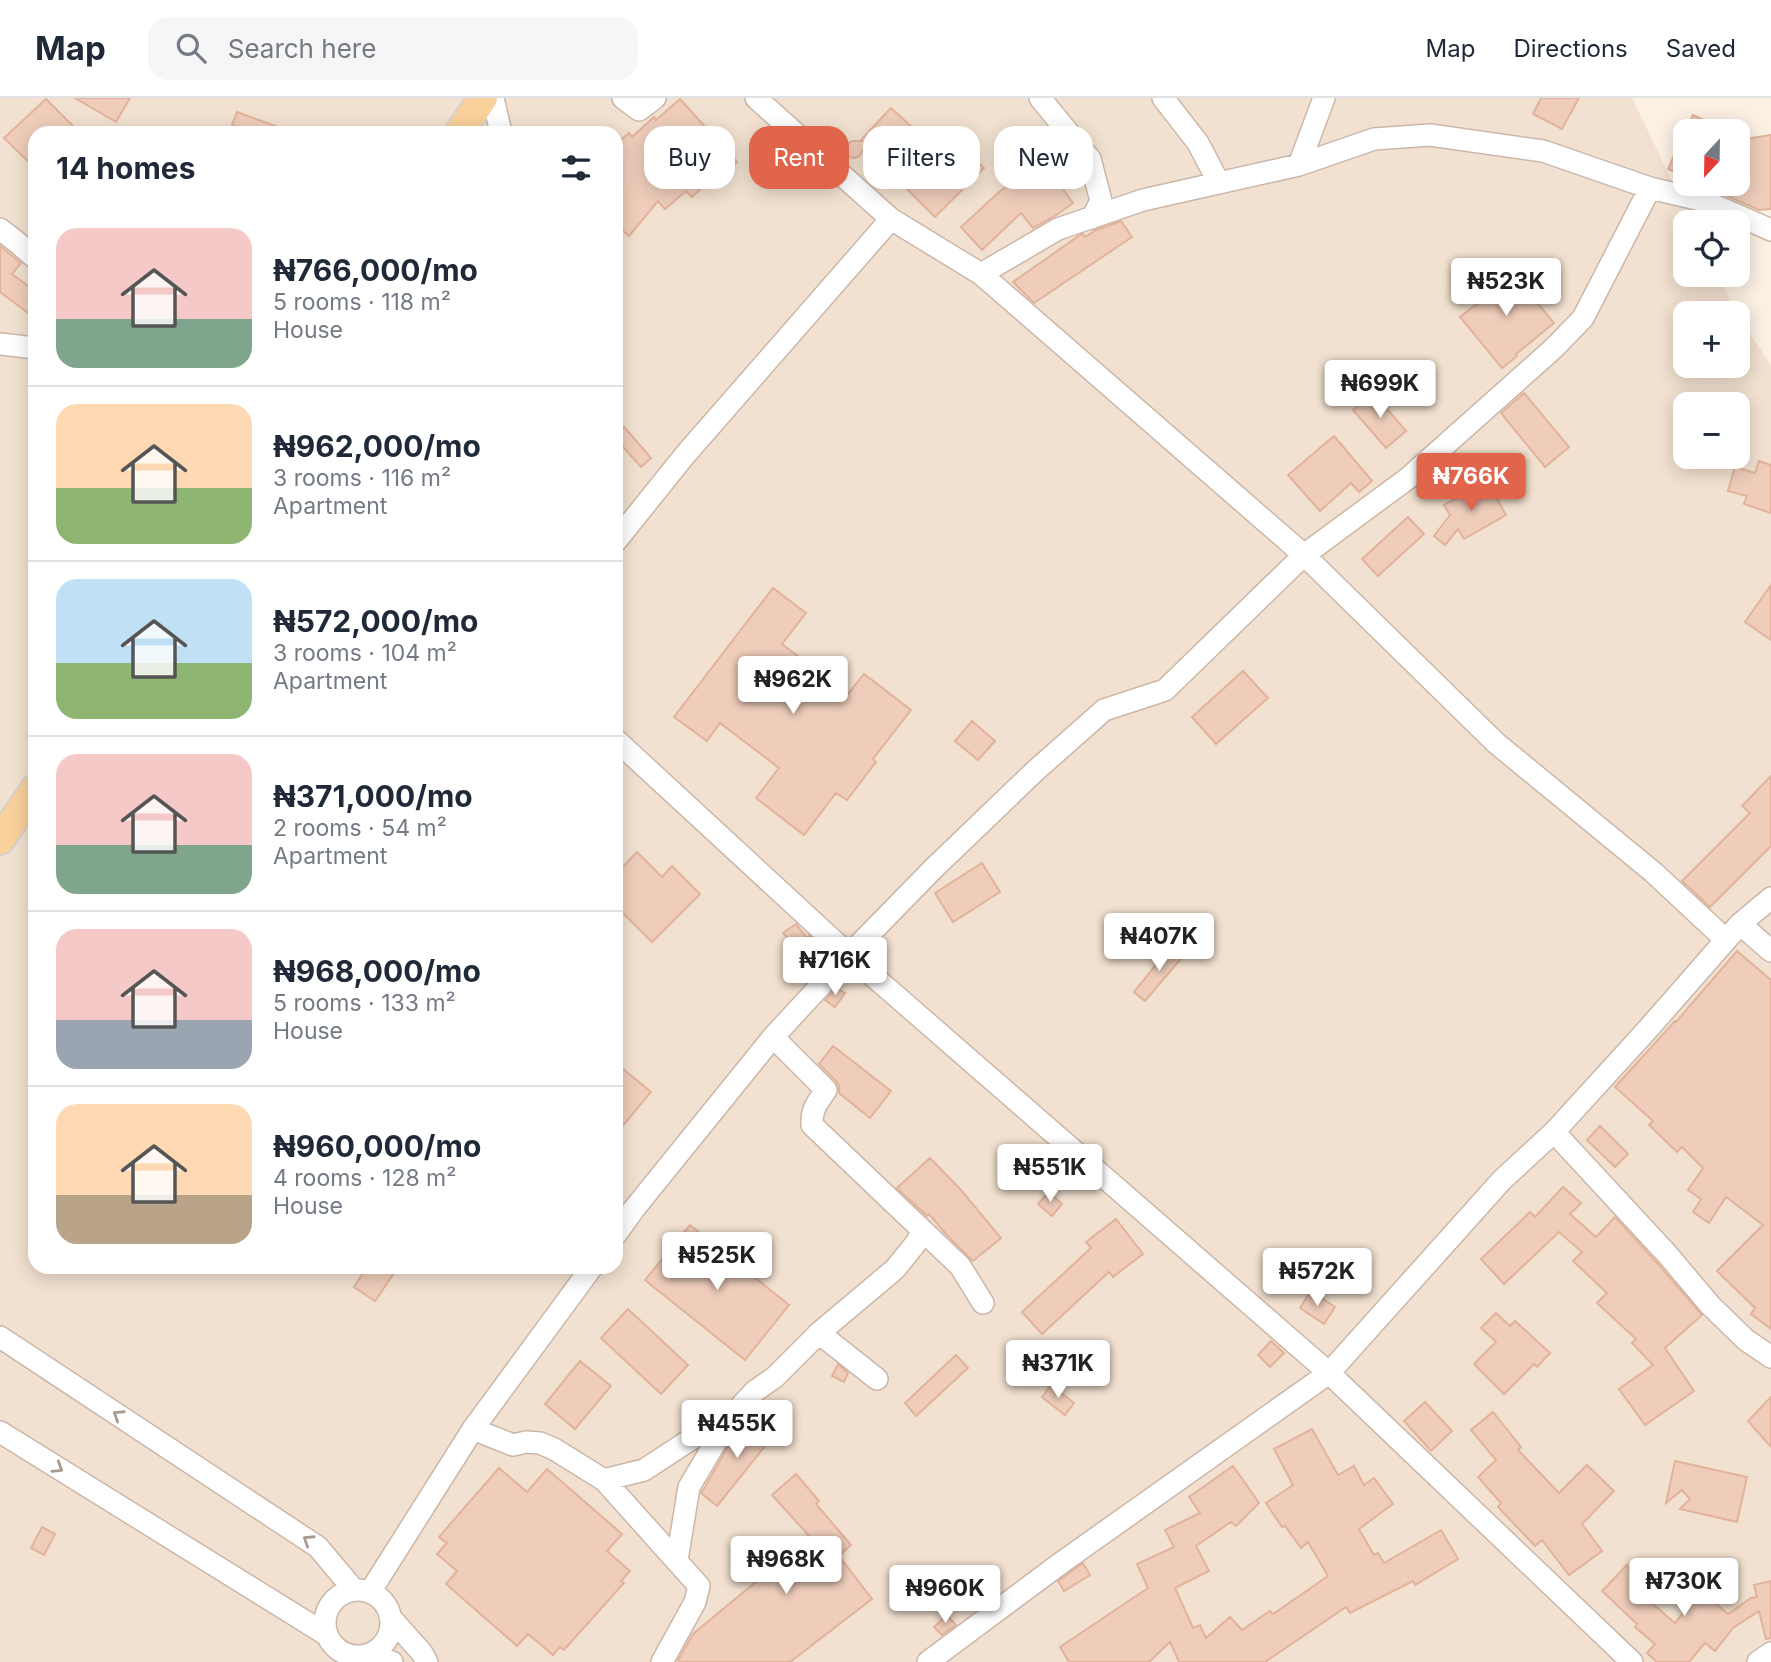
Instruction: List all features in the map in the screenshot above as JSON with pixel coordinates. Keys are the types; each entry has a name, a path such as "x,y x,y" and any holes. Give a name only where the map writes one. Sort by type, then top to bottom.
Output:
{"main road":[{"path":"464,126 483,98"},
{"path":"0,840 28,799"}],"street":[{"path":"493,98 499,126"},
{"path":"623,98 639,110 655,98"},
{"path":"756,98 891,219 981,274 1304,555 1496,743 1653,872 1733,932 1771,951"},
{"path":"1040,98 1090,159 1101,201 1092,218"},
{"path":"1163,98 1198,143 1219,183"},
{"path":"1299,165 1324,98"},
{"path":"981,274 1058,229 1143,200 1299,165 1374,139 1430,135 1543,151 1650,188 1705,201 1771,230"},
{"path":"623,1224 773,1037 933,869 1034,772 1104,710 1165,690 1304,555 1407,479 1554,348 1583,318 1650,188"},
{"path":"623,532 685,455 891,219"},
{"path":"0,229 28,252"},
{"path":"0,344 28,347"},
{"path":"623,746 849,955 1329,1373 1632,1662"},
{"path":"928,1662 1061,1563 1329,1373 1502,1180 1554,1132 1733,932 1771,898"},
{"path":"773,1037 826,1090 814,1108 812,1125 960,1266 983,1303"},
{"path":"1554,1132 1667,1254 1710,1305 1746,1340 1771,1357"},
{"path":"677,1560 689,1487 724,1428 755,1391 775,1377 819,1333 895,1269 923,1231"},
{"path":"330,1648 325,1615 336,1598 362,1591 473,1429 587,1274"},
{"path":"819,1333 877,1379"},
{"path":"0,1337 318,1547 362,1591 383,1602 390,1616 427,1662"},
{"path":"604,1480 644,1470 741,1406"},
{"path":"473,1429 513,1445 540,1443 604,1480 699,1586 699,1594 662,1662"},
{"path":"0,1432 330,1648 351,1656 367,1655 392,1662"},
{"path":"628,1506 644,1470"},
{"path":"367,1655 381,1647 386,1640 390,1633 390,1616"},
{"path":"1758,1662 1771,1653"}],"shaded area":[{"path":"0,98 1632,98 1673,183 1673,196 1679,196 1686,210 1673,210 1673,287 1723,287 1731,301 1673,301 1673,378 1750,378 1750,333 1771,366 1771,1662 0,1662"}],"building":[{"path":"75,98 130,98 116,122"},
{"path":"1541,98 1579,98 1562,129 1533,114"},
{"path":"46,99 73,126 28,126 28,161 4,138"},
{"path":"680,99 704,126 644,126 654,117 656,120"},
{"path":"891,108 911,126 874,126"},
{"path":"237,112 275,126 235,126 232,125"},
{"path":"644,126 644,189 701,189 692,197 686,191 665,209 658,201 629,236 623,231 623,138 629,133 632,137"},
{"path":"1771,135 1771,209 1759,210 1727,196 1750,196 1750,138"},
{"path":"863,138 863,150 855,158 849,157 849,143"},
{"path":"1673,158 1673,171 1668,169"},
{"path":"907,189 963,189 935,217"},
{"path":"1003,189 1063,189 1073,203 1033,228 1021,213 982,250 961,227"},
{"path":"1121,221 1132,237 1034,303 1013,282 1080,235 1085,237"},
{"path":"0,246 21,263 12,274 28,286 28,313 0,292"},
{"path":"1509,268 1554,323 1502,368 1460,317 1482,300 1477,294"},
{"path":"1373,393 1406,431 1386,448 1353,410"},
{"path":"1524,393 1569,447 1545,467 1501,413"},
{"path":"623,428 651,458 641,467 623,447"},
{"path":"1334,436 1372,481 1359,492 1351,483 1320,511 1288,475"},
{"path":"1759,461 1771,465 1771,513 1744,504 1747,496 1728,491 1734,469 1755,473"},
{"path":"1487,481 1506,515 1464,539 1458,529 1445,545 1434,536 1450,515 1444,505"},
{"path":"1408,517 1424,534 1378,576 1362,559"},
{"path":"1771,585 1771,640 1745,622"},
{"path":"773,588 806,613 782,644 848,694 864,674 911,710 873,759 876,762 847,800 836,793 804,835 756,798 779,768 720,723 707,741 674,717"},
{"path":"1243,671 1268,698 1216,744 1192,717"},
{"path":"972,721 995,741 978,760 955,741"},
{"path":"1771,776 1771,846 1710,907 1682,881 1750,813 1742,806"},
{"path":"637,852 662,877 672,866 700,894 652,942 623,913 623,867"},
{"path":"982,863 1000,892 953,922 935,893"},
{"path":"796,924 807,938 809,936 821,947 807,960 783,933"},
{"path":"1171,946 1183,956 1145,1001 1134,992"},
{"path":"1737,951 1771,980 1771,1329 1751,1314 1755,1308 1717,1271 1763,1225 1726,1197 1709,1223 1693,1212 1701,1199 1688,1190 1703,1168 1682,1147 1677,1152 1649,1125 1653,1121 1615,1087"},
{"path":"837,988 845,993 835,1007 825,1000"},
{"path":"833,1046 891,1091 870,1118 839,1093 836,1081 819,1064"},
{"path":"623,1069 651,1092 623,1126"},
{"path":"1600,1126 1628,1154 1615,1167 1587,1140"},
{"path":"930,1158 1001,1238 973,1261 929,1214 927,1216 897,1188"},
{"path":"1563,1187 1581,1203 1570,1214 1596,1237 1615,1217 1702,1315 1665,1348 1694,1391 1645,1425 1619,1389 1653,1365 1632,1343 1636,1339 1597,1303 1607,1293 1573,1261 1582,1252 1559,1232 1504,1284 1481,1259 1530,1212 1535,1217"},
{"path":"1049,1192 1062,1204 1052,1216 1038,1204"},
{"path":"1116,1219 1143,1254 1113,1277 1109,1272 1042,1334 1022,1312 1091,1248 1086,1242"},
{"path":"690,1225 789,1305 745,1360 645,1280"},
{"path":"362,1274 393,1274 375,1301 354,1287"},
{"path":"1311,1291 1335,1307 1324,1324 1300,1308"},
{"path":"628,1309 688,1365 661,1394 601,1338"},
{"path":"1496,1313 1510,1326 1515,1321 1550,1353 1537,1367 1534,1364 1504,1394 1474,1364 1496,1342 1481,1328"},
{"path":"1271,1341 1284,1353 1270,1367 1258,1355"},
{"path":"956,1355 968,1368 916,1416 905,1403"},
{"path":"580,1361 611,1386 575,1429 545,1404"},
{"path":"838,1364 848,1373 844,1382 832,1376"},
{"path":"1051,1385 1074,1403 1065,1415 1042,1397"},
{"path":"1771,1397 1771,1447 1748,1421"},
{"path":"1425,1402 1452,1431 1431,1451 1404,1421"},
{"path":"1493,1412 1521,1447 1518,1450 1559,1493 1587,1465 1614,1491 1582,1524 1602,1551 1569,1575 1542,1540 1535,1546 1498,1507 1501,1503 1478,1477 1496,1460 1471,1430"},
{"path":"751,1416 774,1435 717,1506 701,1493 733,1438"},
{"path":"1312,1429 1338,1475 1354,1466 1364,1485 1374,1478 1393,1504 1359,1529 1374,1555 1378,1553 1384,1563 1441,1530 1458,1559 1415,1585 1413,1581 1350,1613 1346,1607 1265,1662 1179,1662 1170,1642 1149,1662 1069,1662 1060,1647 1148,1588 1137,1564 1174,1547 1165,1530 1200,1513 1189,1497 1233,1466 1259,1503 1236,1526 1231,1522 1196,1546 1209,1571 1175,1588 1193,1628 1200,1625 1206,1638 1230,1617 1242,1630 1270,1611 1273,1614 1328,1576 1308,1542 1301,1548 1285,1526 1282,1527 1266,1503 1293,1485 1274,1449"},
{"path":"1675,1461 1747,1477 1737,1522 1680,1509 1690,1499 1682,1490 1666,1503"},
{"path":"499,1468 527,1492 547,1469 622,1534 607,1551 630,1571 621,1581 624,1583 564,1650 560,1647 553,1655 528,1634 517,1646 446,1584 457,1571 437,1554 447,1543 439,1537"},
{"path":"796,1474 819,1501 816,1504 851,1545 839,1556 872,1599 790,1662 679,1662 693,1634 810,1537 772,1495"},
{"path":"42,1527 55,1534 44,1555 31,1548"},
{"path":"1083,1563 1090,1575 1064,1591 1058,1581"},
{"path":"1627,1565 1650,1587 1642,1595 1675,1623 1701,1591 1728,1614 1751,1598 1757,1597 1754,1585 1771,1581 1771,1638 1766,1639 1759,1611 1733,1628 1715,1651 1705,1643 1689,1662 1657,1662 1647,1653 1655,1644 1635,1627 1637,1624 1602,1591"},
{"path":"947,1615 956,1625 942,1635 934,1627"}]}
